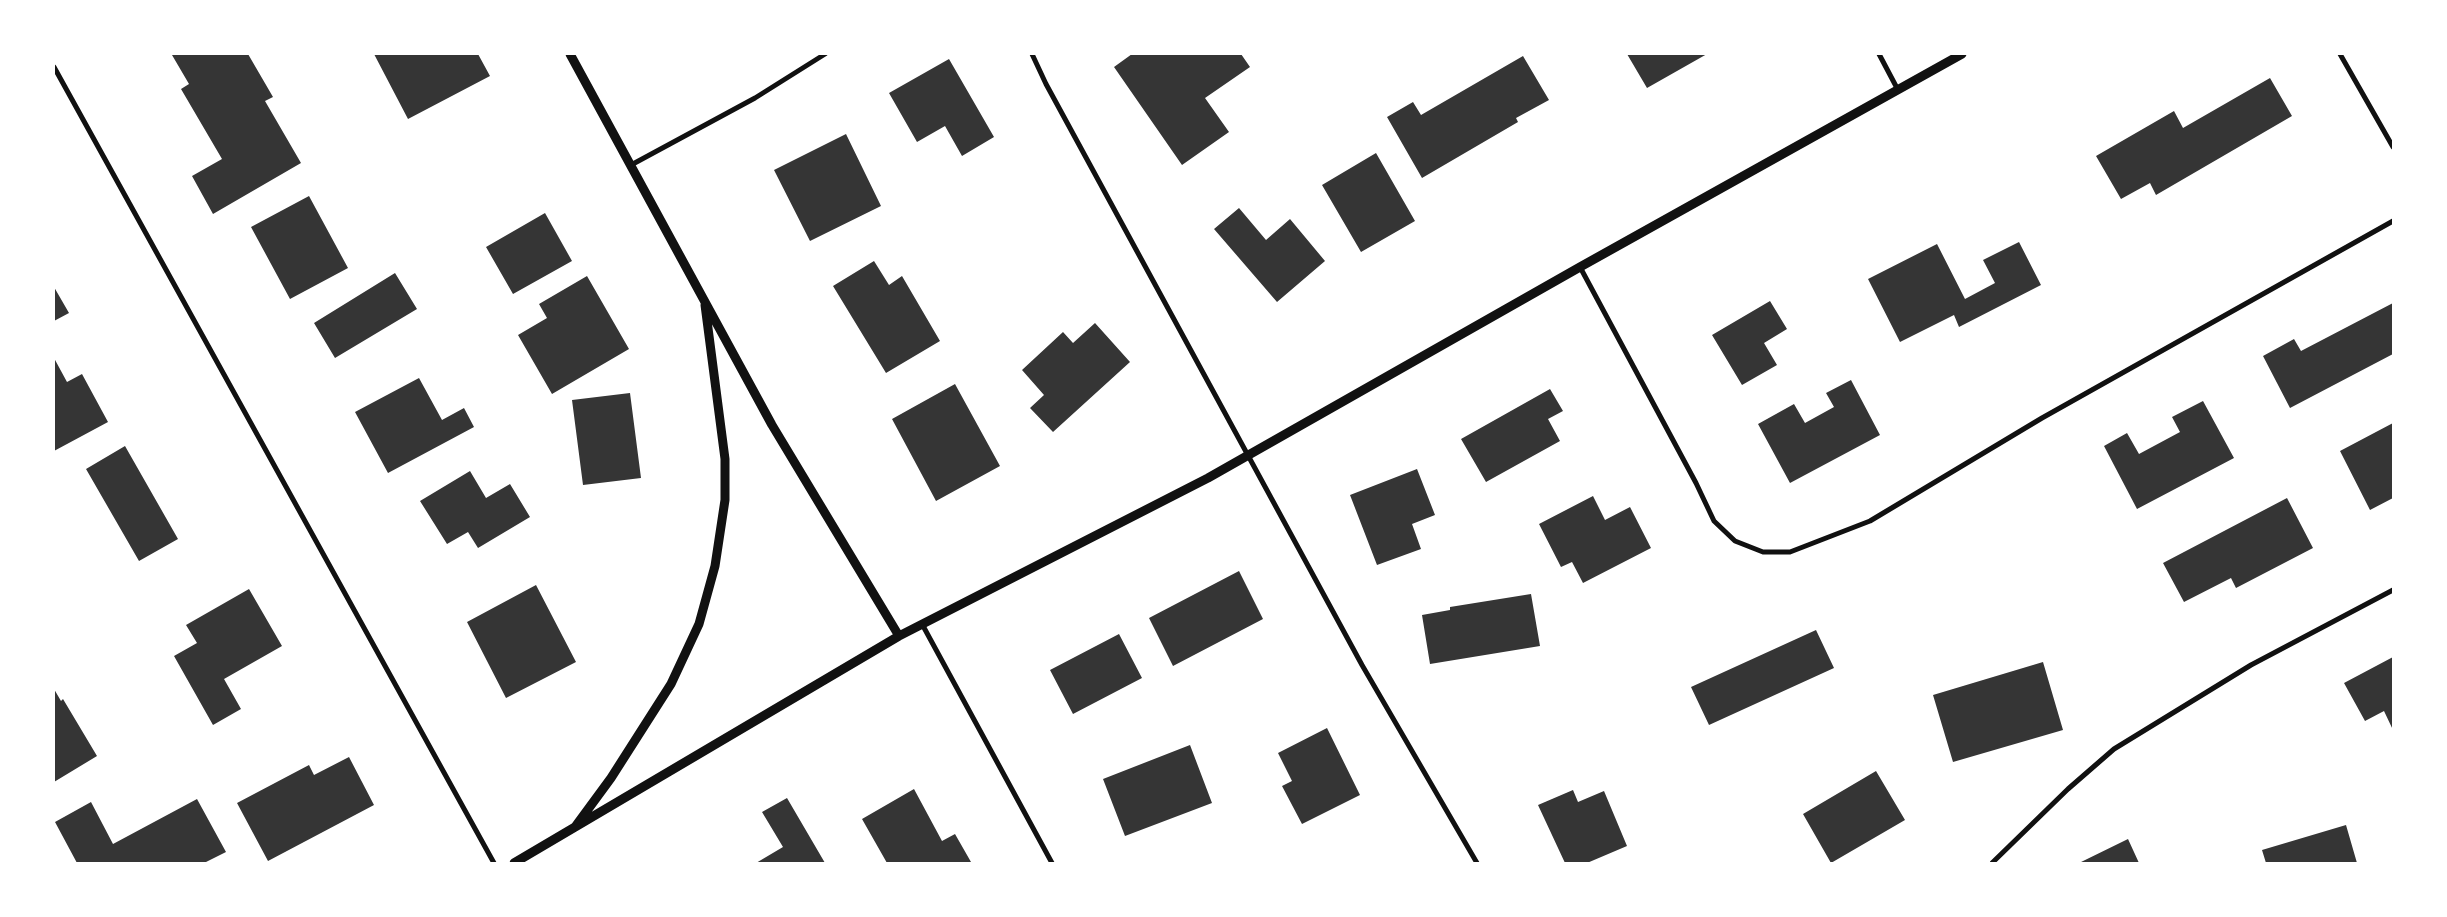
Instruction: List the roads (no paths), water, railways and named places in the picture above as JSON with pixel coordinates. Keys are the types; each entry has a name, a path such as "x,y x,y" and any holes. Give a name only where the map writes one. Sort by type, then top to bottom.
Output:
{"street":[{"path":"570,54 772,425 899,636"},
{"path":"631,165 755,98 825,54"},
{"path":"1032,54 1046,84 1184,340 1250,455 1362,665 1477,863"},
{"path":"1879,54 1898,90"},
{"path":"514,863 573,830 899,636 1208,478 1580,267 1962,54"},
{"path":"2340,54 2393,147"},
{"path":"54,67 494,863"},
{"path":"1580,267 1696,483 1714,521 1735,541 1756,550 1763,552 1790,552 1870,521 2042,418 2393,221"},
{"path":"573,830 611,778 671,684 699,624 715,566 725,500 725,459 704,300"},
{"path":"1992,863 2068,789 2114,749 2251,664 2393,590"},
{"path":"922,624 1052,863"}]}
